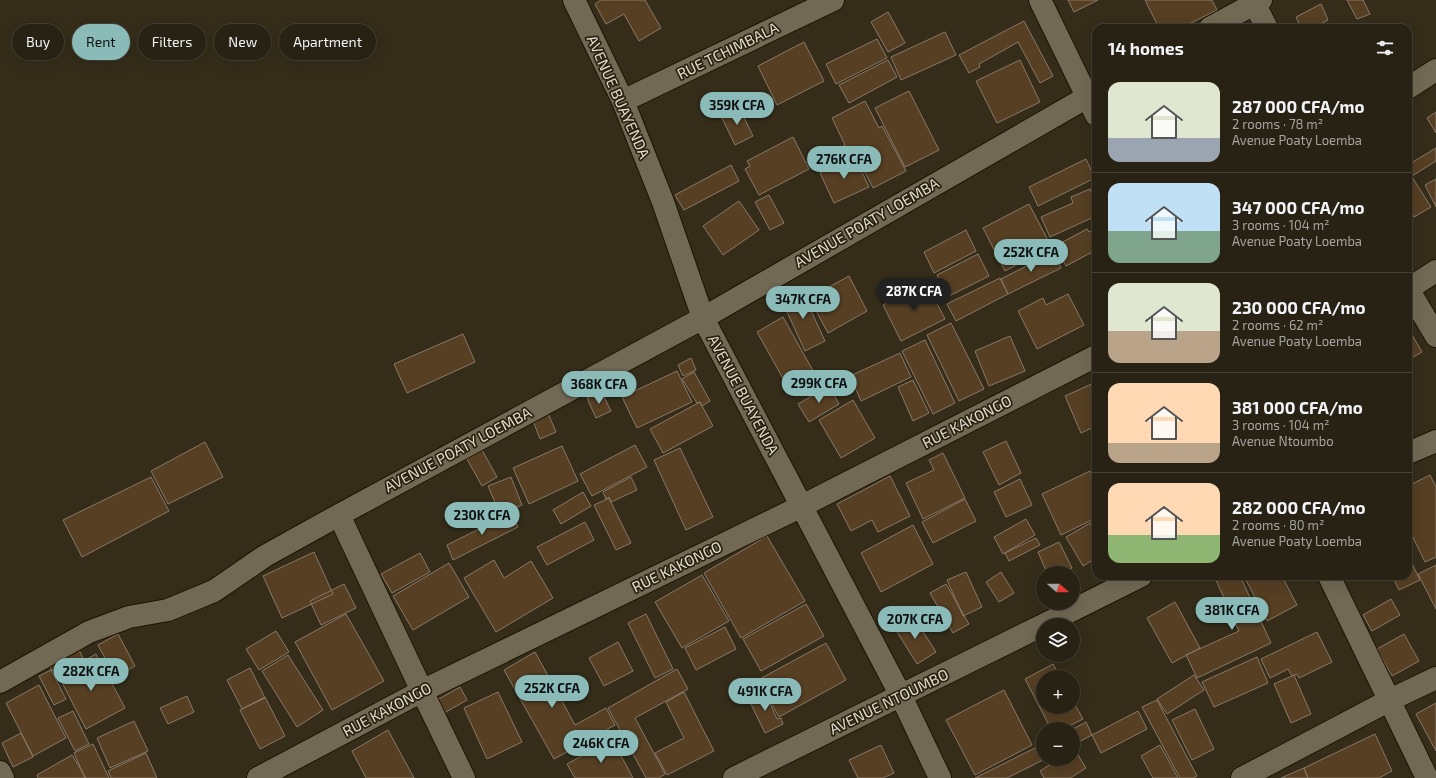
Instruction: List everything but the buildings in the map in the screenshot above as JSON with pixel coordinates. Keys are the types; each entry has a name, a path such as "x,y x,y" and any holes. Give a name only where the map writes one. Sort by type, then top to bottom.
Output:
{"street":[{"name":"AVENUE BUAYENDA","path":"574,0 623,101 663,202 703,318 901,696 940,778"},
{"name":"RUE TCHIMBALA","path":"623,101 832,0"},
{"path":"1040,0 1092,99"},
{"path":"1217,24 1257,2 1265,24"},
{"path":"1412,85 1436,70"},
{"name":"AVENUE POATY LOEMBA","path":"0,682 90,632 129,617 168,610 214,591 265,556 703,318 1092,102"},
{"path":"1412,286 1436,271"},
{"path":"1412,296 1436,336"},
{"name":"RUE KAKONGO","path":"258,778 422,691 802,506 1092,358"},
{"path":"1412,451 1436,442"},
{"path":"339,515 464,778"},
{"name":"AVENUE NTOUMBO","path":"1057,618 1133,580"},
{"path":"1331,580 1428,778"},
{"name":"AVENUE NTOUMBO","path":"734,778 1036,628"},
{"path":"1242,778 1390,700 1436,678"},
{"path":"0,772 3,778"}]}
